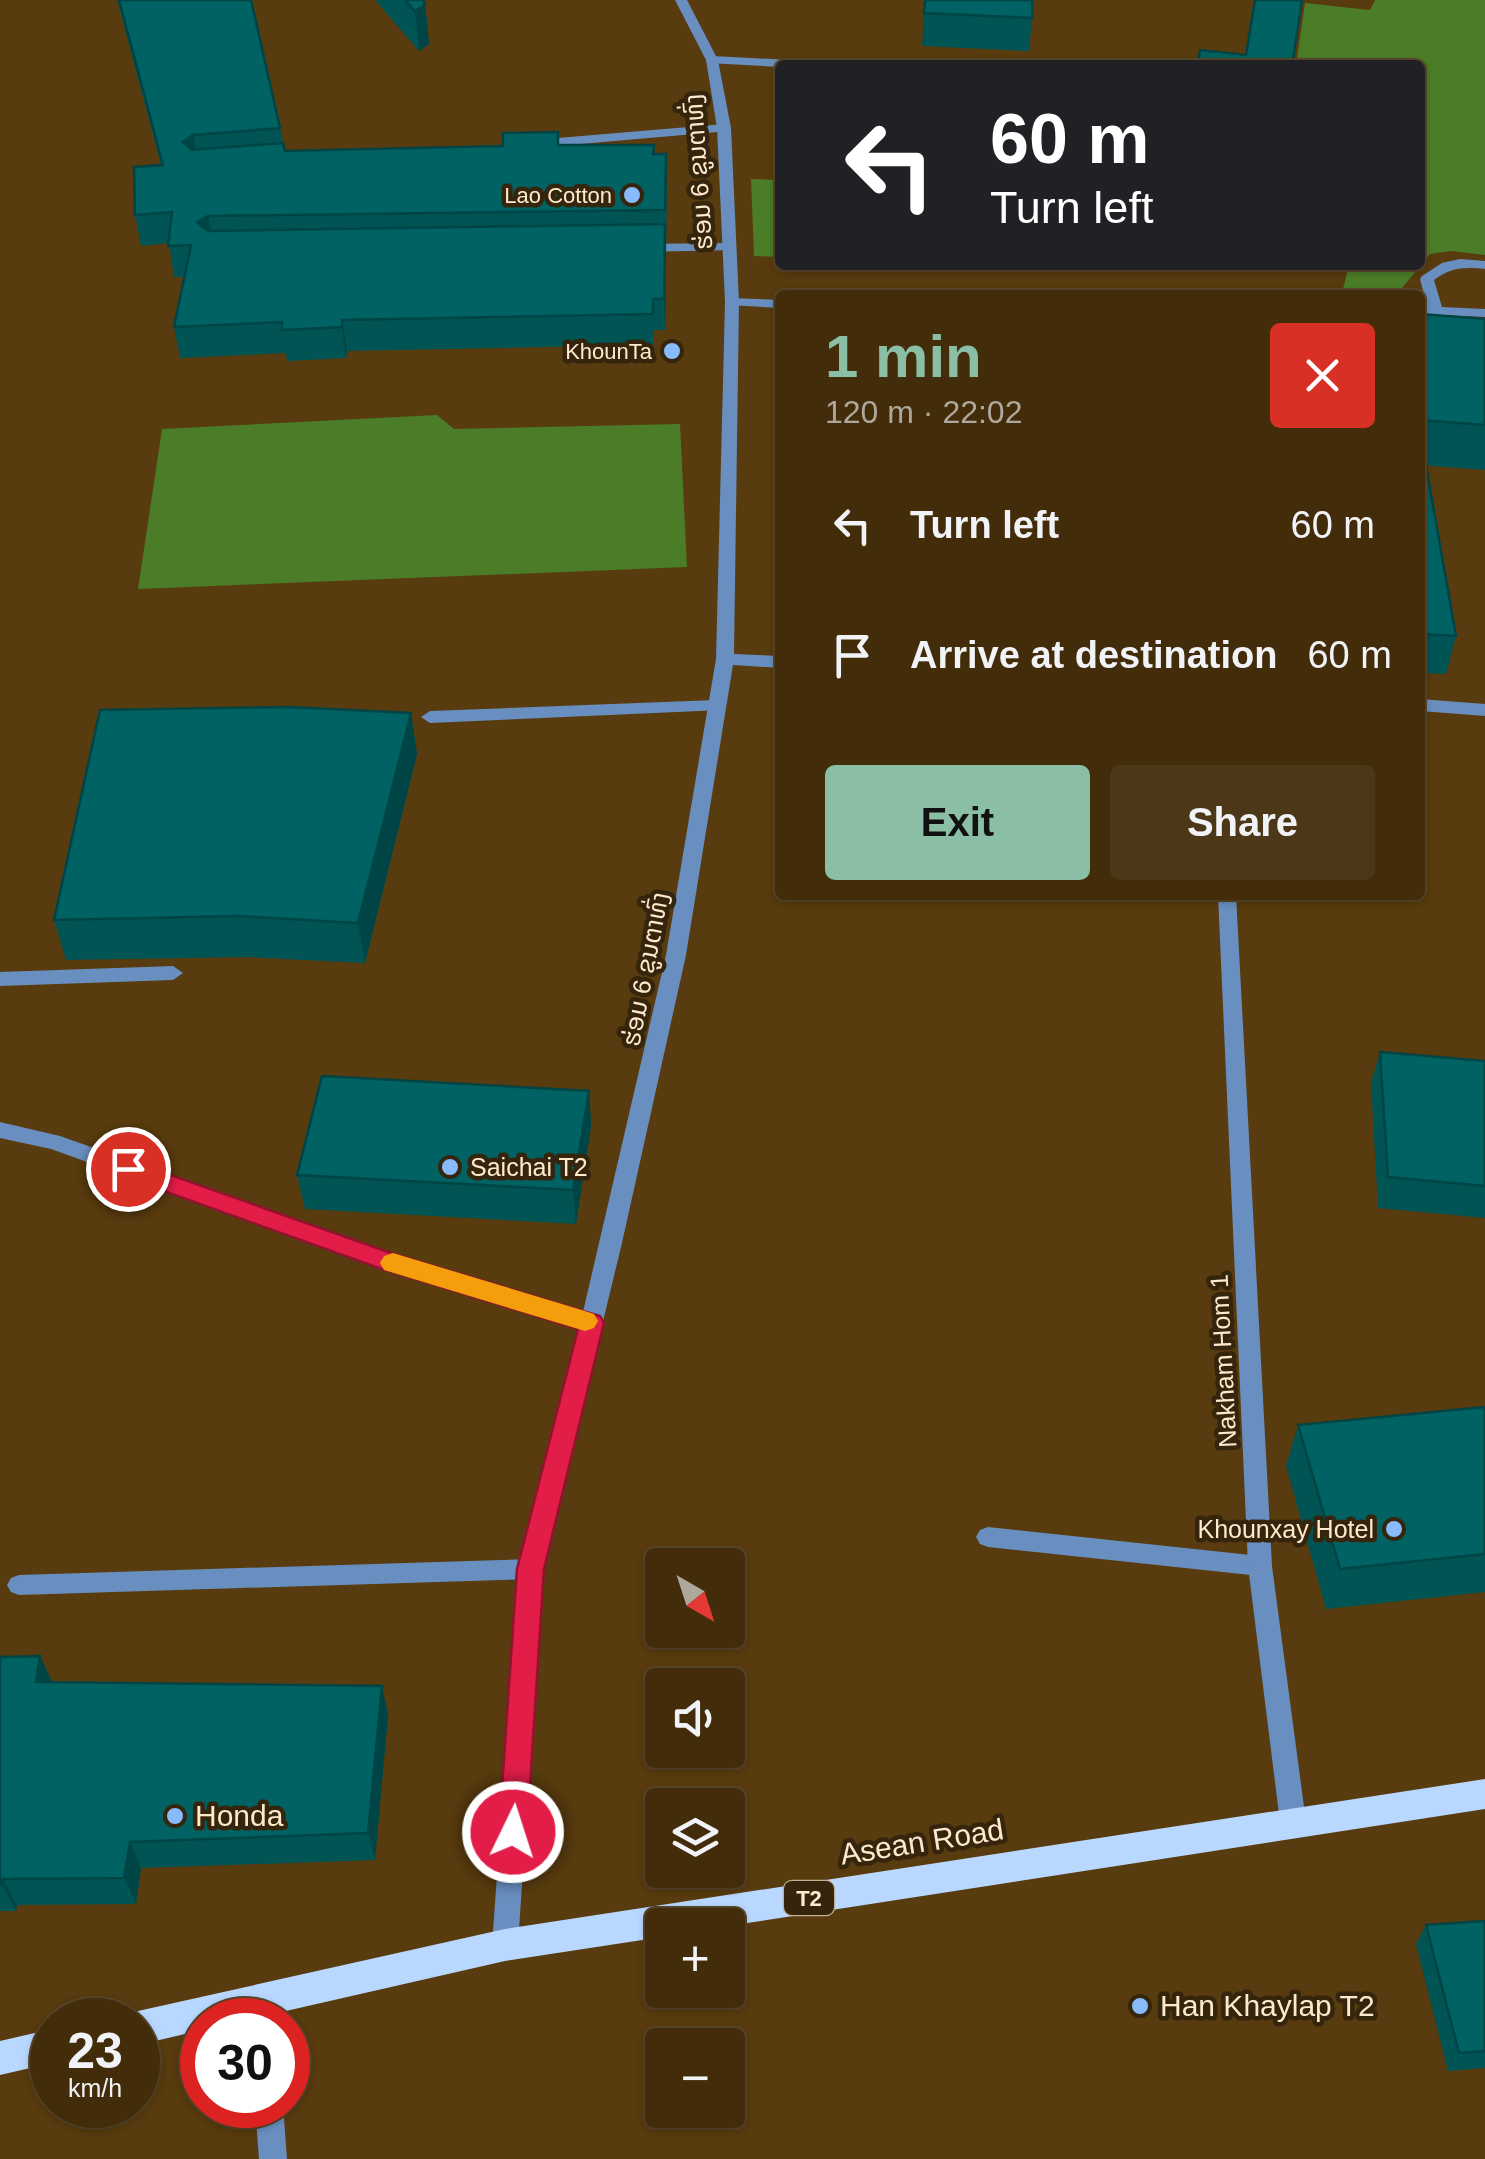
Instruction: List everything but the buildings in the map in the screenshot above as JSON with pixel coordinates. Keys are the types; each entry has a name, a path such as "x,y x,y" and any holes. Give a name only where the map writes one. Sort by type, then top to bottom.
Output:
{"main road":[{"name":"Asean Road","path":"310,1998 505,1945 1485,1794"},
{"path":"0,2058 30,2051"}],"street":[{"name":"ຮ່ອມ 6 ຂູນຕາທົ່ງ","path":"505,1945 531,1569 676,955 725,659 732,302 724,128 712,60 681,0"},
{"path":"712,60 775,63"},
{"path":"510,146 724,128"},
{"path":"630,248 729,247"},
{"path":"1485,265 1462,262 1440,266 1427,279 1427,309 1485,313"},
{"path":"732,302 775,304"},
{"path":"725,659 775,662"},
{"path":"1425,705 1485,710"},
{"path":"430,717 716,706"},
{"name":"Nakham Hom 1","path":"1227,900 1260,1566 1293,1822"},
{"path":"0,979 173,973"},
{"path":"0,1130 53,1142 387,1262 592,1323"},
{"path":"988,1537 1260,1566"},
{"path":"19,1585 531,1569"},
{"path":"271,2128 273,2159"}],"green space":[{"path":"1375,0 1485,0 1485,255 1451,251 1430,254 1425,260 1425,60 1297,60 1305,3 1370,10"},
{"path":"751,179 775,180 775,257 754,256"},
{"path":"1348,270 1417,270 1400,290 1343,289"},
{"path":"437,415 454,429 680,424 687,567 138,589 162,429"}],"slow traffic":[{"path":"393,1263 585,1321"}],"place":[{"name":"Lao Cotton","path":"632,195"},
{"name":"KhounTa","path":"672,351"},
{"name":"Saichai T2","path":"450,1167"},
{"name":"Khounxay Hotel","path":"1394,1529"},
{"name":"Honda","path":"175,1816"},
{"name":"Han Khaylap T2","path":"1140,2006"}],"route":[{"path":"128,1169 387,1262 592,1323 531,1569 513,1832"}]}
